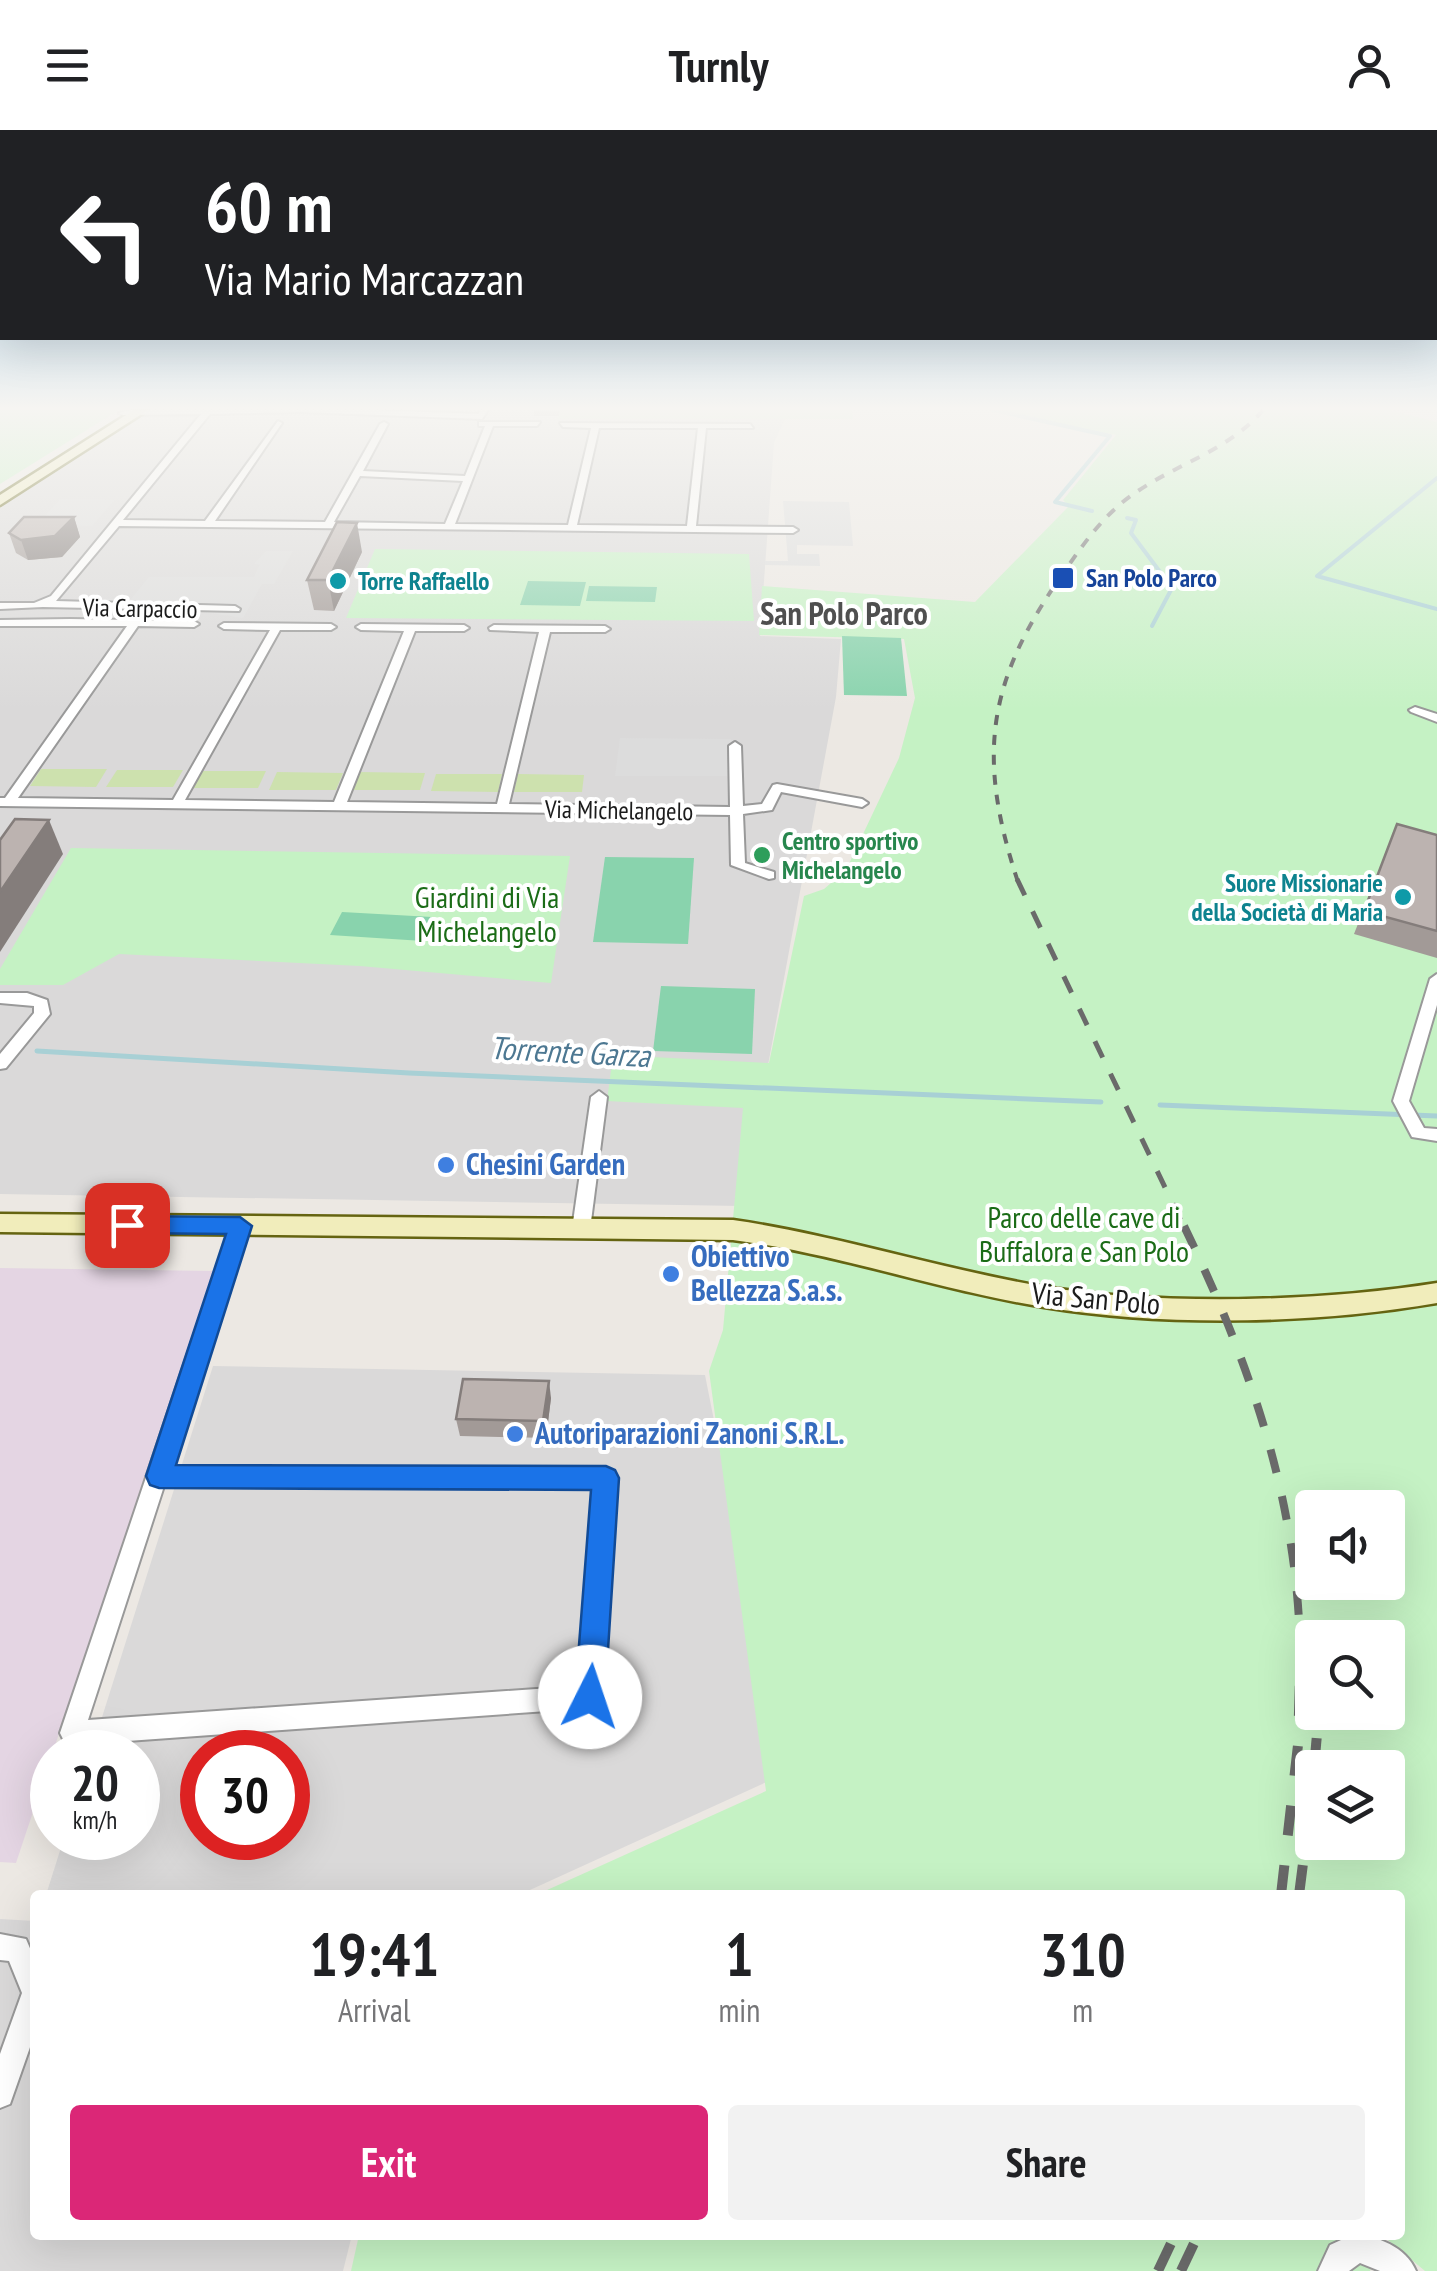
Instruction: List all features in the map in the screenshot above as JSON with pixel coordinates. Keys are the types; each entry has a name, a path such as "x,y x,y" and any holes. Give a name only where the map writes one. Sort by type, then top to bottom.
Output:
{"main road":[{"name":"Via San Polo","path":"0,1223 733,1230 792,1236 976,1284 1086,1302 1203,1307 1344,1306 1382,1304 1437,1293"}],"street":[{"name":"Via Carpaccio","path":"45,604 127,510"},
{"path":"208,524 218,510"},
{"path":"328,525 336,510"},
{"path":"449,526 456,510"},
{"path":"572,528 576,510"},
{"path":"691,529 693,510"},
{"path":"116,523 792,530"},
{"name":"Via Carpaccio","path":"0,606 236,609"},
{"path":"0,623 194,624"},
{"name":"Via Michelangelo","path":"4,802 135,623"},
{"path":"224,626 330,626"},
{"path":"177,804 276,626"},
{"path":"361,627 464,628"},
{"path":"338,806 411,628"},
{"path":"494,628 605,629"},
{"name":"Via Michelangelo","path":"502,808 545,628"},
{"path":"1415,710 1437,718"},
{"name":"Via Michelangelo","path":"735,746 738,865 769,875"},
{"name":"Via Michelangelo","path":"4,802 736,811 768,807 777,788 862,804"},
{"path":"1437,980 1401,1101 1418,1133 1437,1135"},
{"path":"0,998 27,998 42,1003 42,1014 0,1064"},
{"path":"581,1229 599,1097"},
{"path":"159,1476 606,1478 590,1697 72,1733 240,1226"},
{"path":"0,1947 17,1948 30,1980"},
{"path":"0,2094 30,2007"},
{"path":"1332,2271 1342,2256 1359,2247 1392,2261 1401,2271"}],"shaded area":[{"path":"0,510 769,510 760,636 841,639 836,697 742,1206 0,1194"},
{"path":"50,510 106,510 92,526 36,525"},
{"path":"784,510 850,510 853,546 797,545 797,554 819,554 820,566 765,565 765,561 788,561"},
{"path":"266,551 293,551 274,584 262,584 243,618 197,611 77,611 85,599 131,599 149,577 254,577 260,565 254,564"},
{"path":"620,738 731,739 730,776 615,776"},
{"path":"0,1268 213,1271 60,1730 30,1730 30,1821 16,1863 0,1862"},
{"path":"213,1366 705,1375 784,1774 530,1890 48,1890 57,1860 160,1860 160,1730 98,1730"},
{"path":"0,1919 30,1921 30,2240 351,2240 343,2271 0,2271"}],"green space":[{"name":"Parco delle cave di Buffalora e San Polo","path":"1065,510 1437,510 1437,2271 1425,2271 1388,2240 1405,2240 1405,1890 547,1890 766,1791 709,1371 723,1330 743,1108 607,1101 613,1055 769,1063 804,896 824,889 846,870 899,758 915,698 904,639 759,635 762,586 975,602"},
{"path":"375,549 749,554 754,621 346,618"},
{"path":"528,581 586,582 580,606 520,605"},
{"path":"589,586 657,587 655,602 586,601"},
{"path":"842,636 901,638 907,696 844,695"},
{"path":"41,769 107,769 96,787 30,786"},
{"path":"117,770 183,770 173,787 106,787"},
{"path":"200,771 266,771 258,788 191,788"},
{"path":"277,772 343,773 336,790 269,790"},
{"path":"359,772 425,773 420,790 353,790"},
{"path":"436,774 502,774 498,792 431,791"},
{"path":"518,774 584,775 582,792 514,792"},
{"name":"Giardini di Via Michelangelo","path":"71,848 570,856 551,983 360,966 119,954 63,985 0,985 0,969"},
{"path":"605,857 694,858 688,944 593,942"},
{"path":"342,912 432,917 423,941 330,935"},
{"path":"661,986 755,989 752,1054 653,1051"},
{"path":"358,2240 1379,2240 1370,2271 351,2271"}],"building":[{"path":"24,517 74,517 55,536 21,540 9,533"},
{"path":"337,522 357,523 328,580 307,580"},
{"path":"15,819 49,820 0,892 0,840"},
{"name":"Suore Missionarie della Società di Maria","path":"1397,824 1437,835 1437,931 1364,911"},
{"path":"463,1379 549,1381 543,1421 456,1419"}],"waterway":[{"path":"1088,510 1092,511"},
{"path":"1398,510 1317,576 1437,609"},
{"path":"1127,518 1136,520 1131,533 1172,588 1152,626"},
{"name":"Torrente Garza","path":"37,1051 409,1073 1101,1102"},
{"name":"Torrente Garza","path":"1160,1105 1437,1116"}],"railway":[{"path":"1017,880 997,795 994,757 996,720 1005,684 1038,611 1087,540 1114,510"},
{"path":"1017,880 1185,1229"},
{"path":"1184,1226 1232,1335 1270,1447 1284,1504 1299,1620"},
{"path":"1311,1600 1314,1620"},
{"path":"1282,1890 1298,1730"},
{"path":"1316,1750 1317,1730"},
{"path":"1300,1890 1303,1860"},
{"path":"1158,2271 1173,2240"},
{"path":"1181,2271 1196,2240"}],"place":[{"name":"San Polo Parco","path":"1063,578"},
{"name":"Torre Raffaello","path":"338,581"},
{"name":"Centro sportivo Michelangelo","path":"762,855"},
{"name":"Suore Missionarie della Società di Maria","path":"1403,897"},
{"name":"Chesini Garden","path":"446,1165"},
{"name":"Obiettivo Bellezza S.a.s.","path":"671,1274"},
{"name":"Autoriparazioni Zanoni S.R.L.","path":"515,1434"}],"district":[{"name":"San Polo Parco","path":"844,614"}],"route":[{"path":"127,1225 240,1226 159,1476 606,1478 590,1697"}]}
